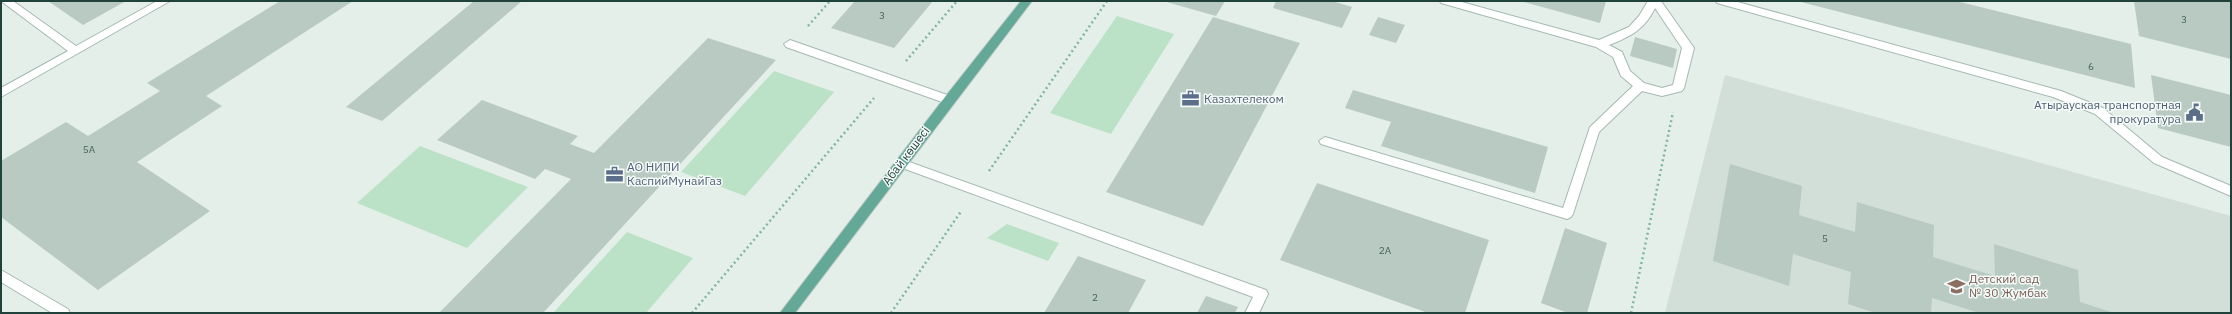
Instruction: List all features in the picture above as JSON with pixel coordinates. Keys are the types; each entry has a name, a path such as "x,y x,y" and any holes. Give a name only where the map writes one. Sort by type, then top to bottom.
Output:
{"main road":[{"name":"Абай көшесі","path":"787,313 949,100 1027,1"}],"lane":[{"path":"6,1 76,51"},
{"path":"1,93 165,1"},
{"path":"1445,1 1600,44 1618,55 1625,73 1640,86 1662,92 1678,88 1688,48 1654,1 1645,20 1626,34 1600,44"},
{"path":"1721,1 2057,94 2099,111 2158,160 2231,191"},
{"path":"790,44 949,100"},
{"path":"1325,141 1567,214 1594,130 1640,86"},
{"path":"901,163 1261,294 1252,313"},
{"path":"1,275 63,313"}],"path":[{"path":"790,44 830,1"},
{"path":"692,313 957,1"},
{"path":"891,313 1107,1"},
{"path":"1631,313 1678,88"}],"shaded area":[{"path":"1725,75 2231,216 2231,313 1665,313"}],"green space":[{"path":"1117,16 1174,34 1111,134 1050,113"},
{"path":"774,71 834,92 745,196 681,172"},
{"path":"420,146 528,187 467,248 357,203"},
{"path":"1007,224 1059,243 1048,261 987,238"},
{"path":"627,232 693,258 646,313 553,313"}],"building":[{"path":"48,1 126,1 83,25"},
{"path":"280,1 353,1 206,96 222,106 137,162 210,211 98,290 1,217 1,161 66,122 88,136 160,91 147,83"},
{"path":"474,1 522,1 382,121 346,107"},
{"path":"855,1 933,1 894,48 831,28"},
{"path":"1163,1 1225,1 1216,16"},
{"path":"1276,1 1332,1 1352,7 1342,28 1273,8"},
{"path":"1520,1 1606,1 1600,23"},
{"path":"1956,1 2131,44 2135,88 1801,2"},
{"path":"2134,1 2231,1 2231,59 2139,36"},
{"path":"1213,17 1300,43 1203,226 1106,192"},
{"path":"1378,17 1405,25 1396,43 1369,35"},
{"path":"1635,37 1677,49 1673,68 1630,56"},
{"name":"АО НИПИ КаспийМунайГаз","path":"708,38 776,60 543,313 439,313 571,179 545,169 535,179 437,140 482,100 578,136 570,144 594,153"},
{"name":"Атырауская транспортная прокуратура","path":"2151,75 2231,95 2231,147 2158,128"},
{"path":"1353,90 1548,147 1535,193 1381,146 1391,122 1345,108"},
{"path":"1730,164 1802,186 1799,215 1855,232 1857,202 1934,225 1933,257 1995,276 1994,244 2078,270 2080,302 2114,313 1979,313 1932,298 1931,313 1875,313 1848,304 1851,272 1793,254 1789,286 1713,261"},
{"path":"1317,183 1489,240 1465,313 1428,313 1280,260"},
{"path":"1565,228 1607,243 1587,313 1568,313 1541,303"},
{"path":"1078,256 1146,280 1128,313 1044,313"},
{"path":"1206,296 1238,307 1235,313 1197,313"}],"place":[{"name":"Казахтелеком","path":"1191,99"},
{"name":"Атырауская транспортная прокуратура","path":"2194,112"},
{"name":"АО НИПИ КаспийМунайГаз","path":"614,174"},
{"name":"Детский сад № 30 Жумбак","path":"1956,286"}]}
